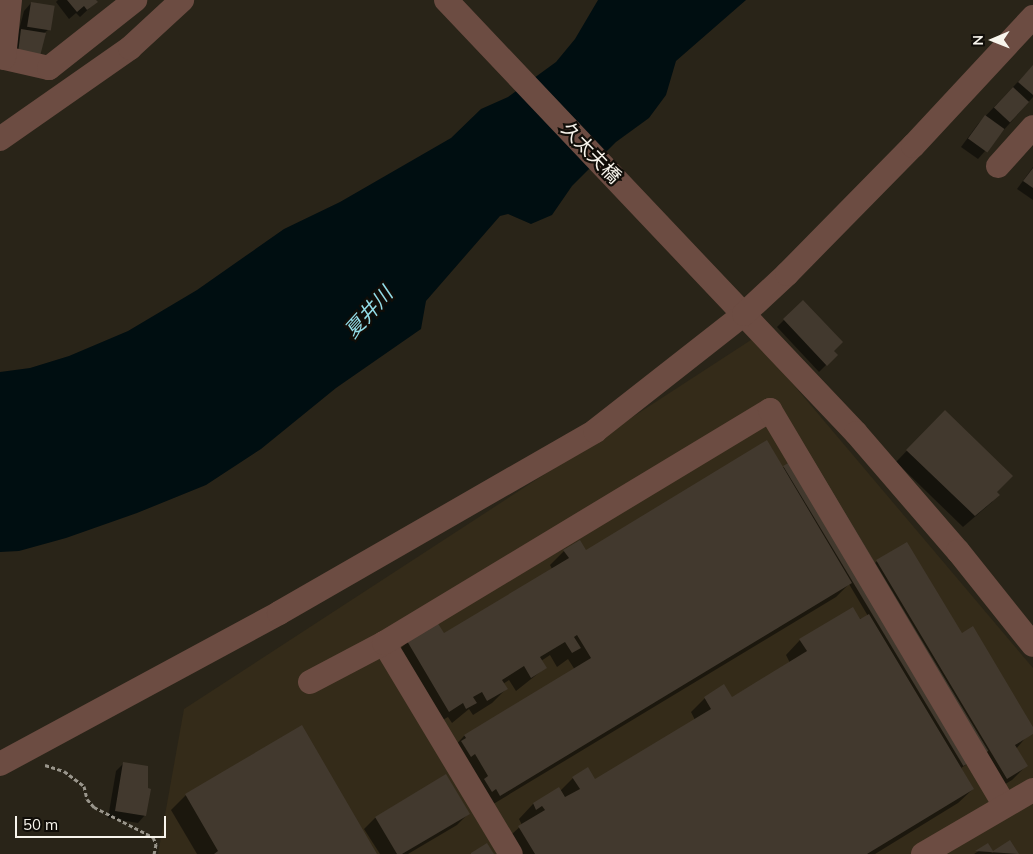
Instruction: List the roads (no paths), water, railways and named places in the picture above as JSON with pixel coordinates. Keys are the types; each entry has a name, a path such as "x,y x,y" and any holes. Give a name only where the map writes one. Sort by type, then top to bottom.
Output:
{"street":[{"path":"10,0 2,57 49,68 135,0"},
{"path":"0,139 130,48 182,0"},
{"name":"久太夫橋","path":"446,0 740,310 907,491 1033,645"},
{"path":"0,764 279,613 595,431 740,310 913,146 1033,17"},
{"path":"998,166 1033,127"},
{"path":"310,682 384,643 770,410 1005,806"},
{"path":"384,643 511,854"},
{"path":"922,854 1033,790"}],"water":[{"name":"夏井川","path":"598,0 746,0 676,61 666,95 649,118 616,142 572,186 552,215 531,224 508,214 500,216 426,301 421,329 336,388 261,449 206,485 137,513 66,538 19,551 0,552 0,372 30,368 69,356 128,331 197,290 284,229 340,202 451,138 481,109 508,97 556,62 575,39"}]}
